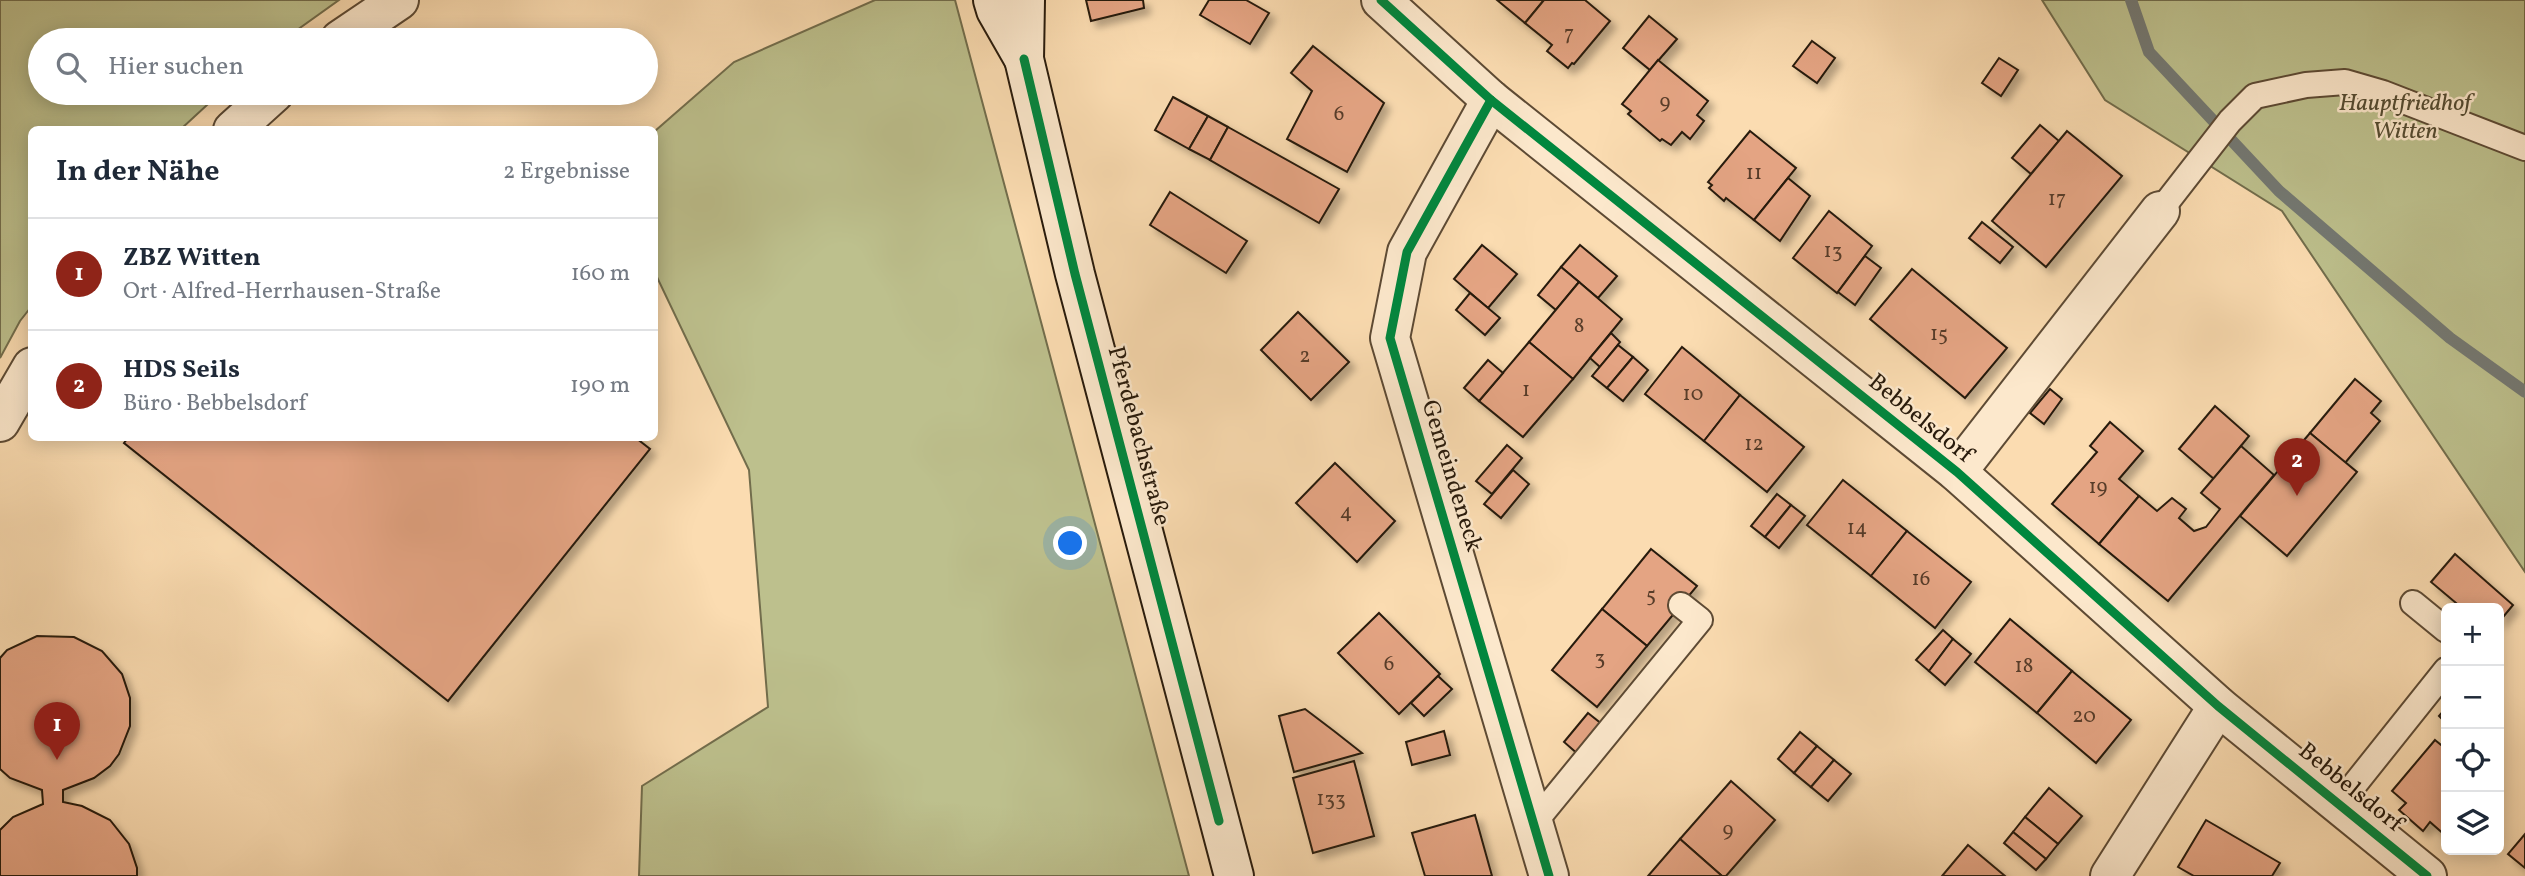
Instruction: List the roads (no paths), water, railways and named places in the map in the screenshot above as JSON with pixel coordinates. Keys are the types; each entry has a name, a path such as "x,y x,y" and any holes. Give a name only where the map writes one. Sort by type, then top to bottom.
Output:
{"street":[{"path":"358,28 399,0"},
{"name":"Pferdebachstraße","path":"993,0 1024,59"},
{"name":"Pferdebachstraße","path":"1026,0 1024,59 1075,274 1234,876"},
{"name":"Bebbelsdorf","path":"1381,0 1491,100 1957,472 2218,706 2427,876"},
{"name":"Gemeindeneck","path":"1491,100 1407,252 1390,338 1549,876"},
{"path":"237,126 261,105"},
{"name":"Bebbelsdorf","path":"1957,472 2160,211"},
{"path":"0,422 28,375"},
{"path":"2110,876 2218,706"}],"lane":[{"path":"2160,211 2230,121 2255,96 2306,85 2345,82 2383,93 2525,148"},
{"path":"2413,603 2441,626"},
{"path":"1534,823 1700,620 1681,605"},
{"path":"2339,804 2441,676"}],"waterway":[{"path":"2131,0 2149,52 2279,191 2450,338 2525,392"}],"place":[{"name":"HDS Seils","path":"2297,496"},
{"name":"ZBZ Witten","path":"57,760"}],"park label":[{"name":"Hauptfriedhof Witten","path":"2405,118"}]}
